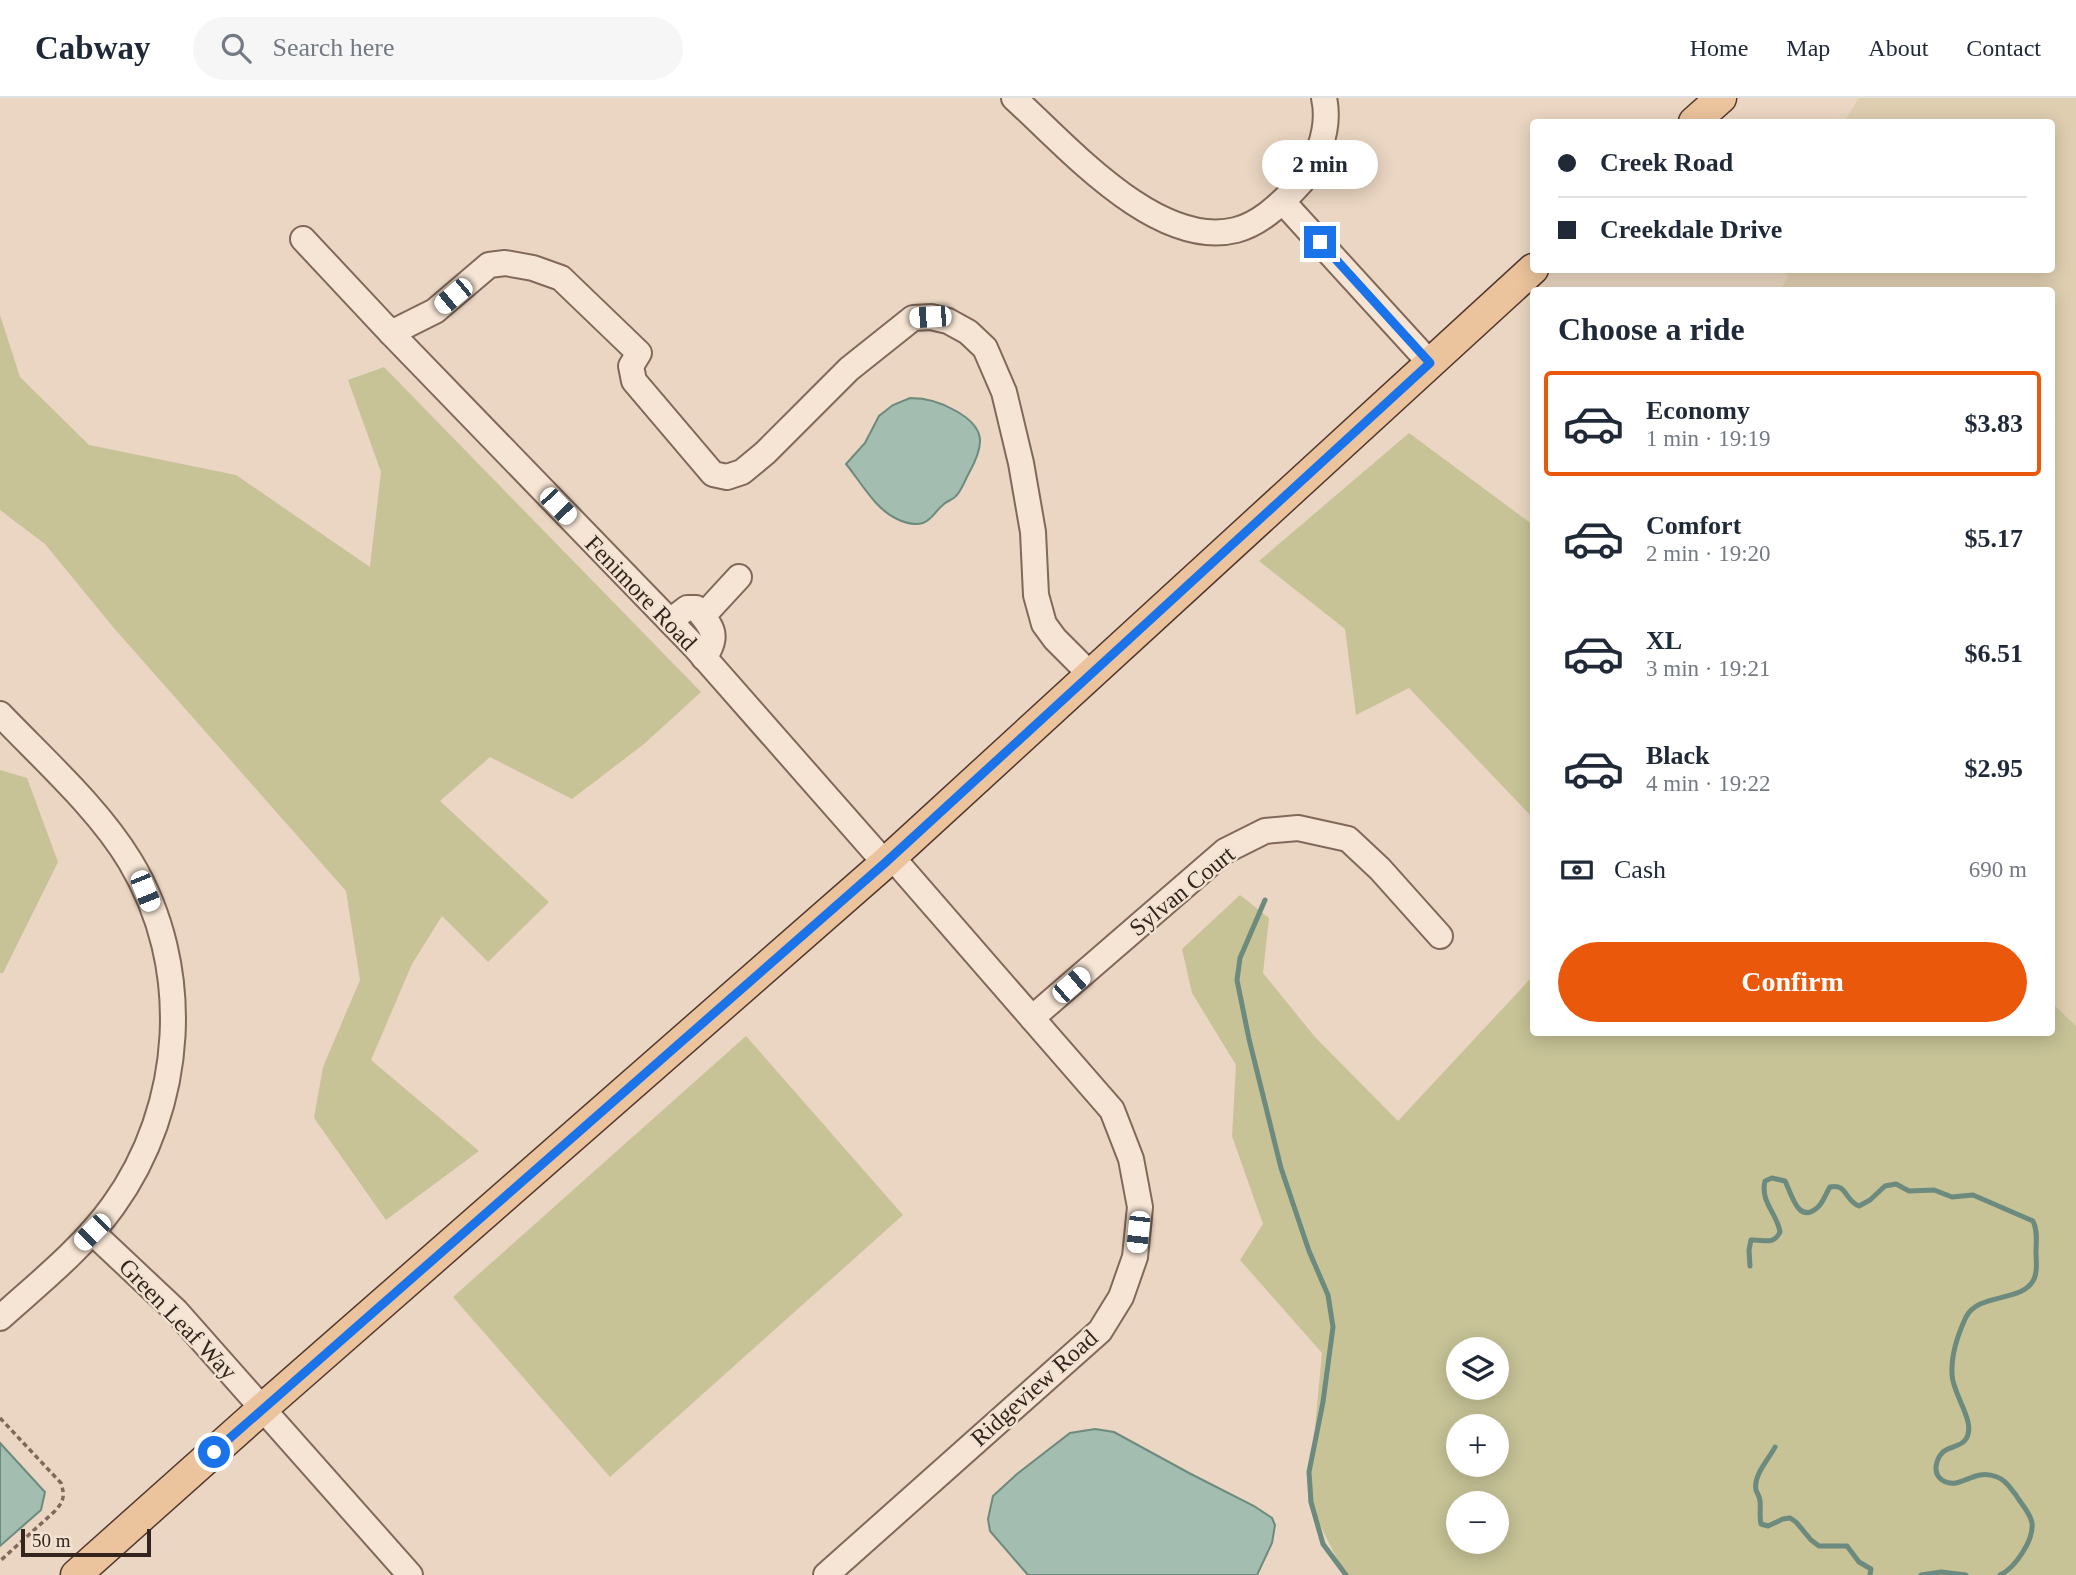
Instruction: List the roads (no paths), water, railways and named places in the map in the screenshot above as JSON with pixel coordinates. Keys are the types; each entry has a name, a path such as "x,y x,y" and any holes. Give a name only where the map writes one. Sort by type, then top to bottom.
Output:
{"main road":[{"path":"1697,119 1721,98"},
{"path":"76,1575 888,859 1530,273"}],"street":[{"path":"1014,98 1098,176 1133,204 1174,225 1216,233 1237,230 1257,222 1300,185 1317,155 1324,132 1327,108 1324,98"},
{"path":"1283,202 1430,363"},
{"name":"Fenimore Road","path":"303,239 670,621 888,859"},
{"path":"391,333 435,311 489,265 505,263 533,268 561,278 639,353 631,366 635,381 713,474 727,477 742,472 765,453 849,369 913,318 930,317 948,321 968,331 985,348 1004,392 1021,463 1033,531 1036,595 1041,615 1055,639 1090,674"},
{"path":"703,616 739,577"},
{"path":"670,621 687,608 696,608 713,635 713,645 704,658"},
{"path":"0,714 101,819 130,861 156,917 170,969 173,1021 171,1064 165,1092 153,1131 127,1186 92,1232 0,1318"},
{"name":"Sylvan Court","path":"1032,1018 1225,851 1265,831 1298,828 1348,839 1380,869 1440,936"},
{"name":"Ridgeview Road","path":"826,1575 1100,1331 1121,1297 1135,1257 1140,1207 1131,1158 1112,1110 888,859"},
{"name":"Green Leaf Way","path":"92,1232 176,1311 410,1575"}],"waterway":[{"path":"1265,900 1240,958 1237,980 1281,1168 1309,1251 1328,1295 1333,1327 1323,1402 1309,1472 1311,1502 1323,1544 1346,1575"},
{"path":"1750,1266 1751,1240 1771,1240 1780,1232 1765,1195 1765,1181 1772,1178 1785,1181 1796,1205 1805,1212 1811,1212 1820,1205 1830,1187 1840,1188 1859,1206 1885,1186 1896,1184 1909,1191 1934,1190 1952,1197 1973,1195 2033,1221 2036,1229 2034,1279 2021,1292 1990,1300 1972,1309 1960,1330 1952,1374 1969,1432 1964,1442 1943,1452 1936,1466 1939,1477 1949,1483 1980,1475 2000,1478 2010,1487 2027,1512 2032,1523 2027,1545 2012,1566 2000,1575"},
{"path":"1775,1447 1759,1473 1756,1484 1761,1524 1768,1526 1790,1518 1819,1546 1847,1546 1859,1562 1871,1569 1870,1575"},
{"path":"1921,1575 1941,1572 1966,1575"}]}
